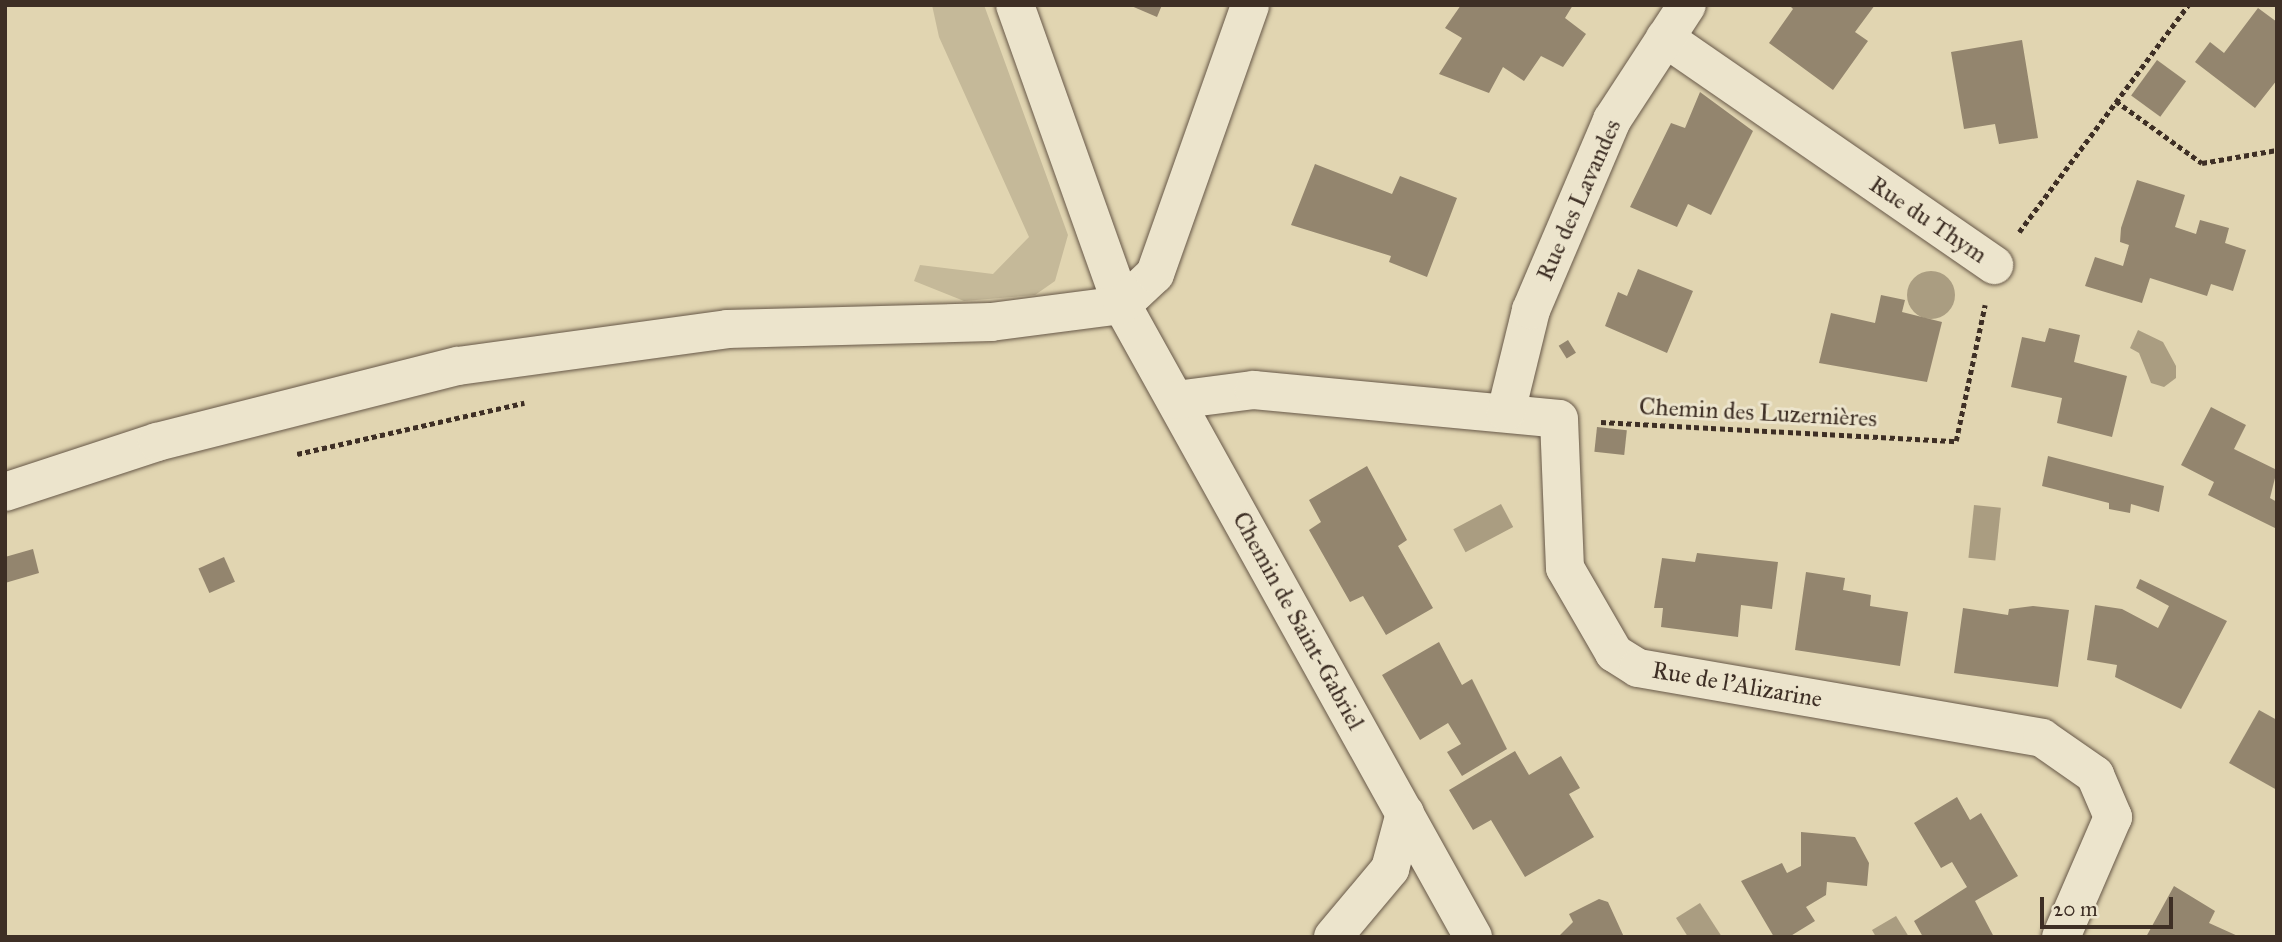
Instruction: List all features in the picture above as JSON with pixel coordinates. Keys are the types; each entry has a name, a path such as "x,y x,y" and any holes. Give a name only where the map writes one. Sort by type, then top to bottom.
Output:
{"street":[{"name":"Chemin de Saint-Gabriel","path":"1015,5 1122,305 1474,937"},
{"path":"5,492 157,442 458,366 604,343 727,329 991,322 1122,305 1155,274 1250,5"},
{"name":"Rue des Lavandes","path":"1506,412 1542,284 1612,120 1688,5"},
{"name":"Rue du Thym","path":"1665,38 1994,265"},
{"path":"1176,400 1254,390 1559,419"},
{"name":"Rue de l'Alizarine","path":"1559,419 1565,568 1614,653 1638,668 2042,738 2095,775 2113,817 2062,937"},
{"path":"1333,937 1390,869 1405,813"}],"path":[{"name":"Rue du Thym","path":"1994,265 2188,5"},
{"path":"2116,101 2202,163 2277,150"},
{"name":"Chemin des Luzernières","path":"1559,419 1956,441 1994,265"},
{"path":"292,455 540,400"}],"shaded area":[{"path":"932,5 984,5 1068,235 1055,281 1035,295 964,301 914,281 920,265 993,274 1029,237 939,37"},
{"path":"1931,271 1948,278 1955,295 1948,312 1931,319 1914,312 1907,295 1914,278"},
{"path":"2138,330 2163,342 2176,366 2176,378 2164,387 2151,383 2139,353 2130,348"},
{"path":"1501,504 1513,527 1466,552 1453,529"},
{"path":"1974,505 2001,508 1995,561 1968,558"},
{"path":"1700,903 1722,937 1688,937 1676,918"},
{"path":"1896,916 1909,937 1876,937 1872,930"}],"building":[{"path":"1129,5 1162,5 1157,17"},
{"path":"1461,5 1573,5 1565,18 1586,34 1563,67 1541,56 1524,81 1503,67 1489,93 1439,74 1462,38 1445,28"},
{"path":"1789,5 1875,5 1855,32 1868,41 1833,90 1769,43 1793,9"},
{"path":"2258,8 2277,22 2277,80 2255,108 2195,62 2210,42 2224,53"},
{"path":"2022,40 2038,138 1999,144 1995,124 1964,129 1951,52"},
{"path":"2157,60 2186,81 2160,117 2131,96"},
{"path":"1700,92 1753,131 1711,215 1688,204 1677,227 1630,207 1671,123 1685,128"},
{"path":"1315,164 1392,194 1400,176 1457,198 1427,277 1389,262 1391,256 1291,225"},
{"path":"2137,180 2185,195 2175,227 2196,234 2200,220 2229,228 2225,243 2246,250 2233,291 2211,284 2207,296 2150,278 2142,303 2085,286 2095,257 2123,266 2129,245 2120,242 2121,228"},
{"path":"1638,269 1693,291 1667,353 1605,326 1618,292 1627,296"},
{"path":"1881,295 1905,300 1902,312 1942,322 1927,382 1819,363 1831,313 1875,323"},
{"path":"2049,328 2080,335 2074,362 2127,376 2112,437 2057,423 2062,398 2011,387 2022,337 2045,342"},
{"path":"1568,340 1576,353 1567,359 1559,346"},
{"path":"2211,407 2246,425 2234,449 2277,470 2270,498 2277,502 2275,528 2208,495 2214,482 2181,465"},
{"path":"1597,427 1627,430 1624,455 1594,452"},
{"path":"2048,456 2164,486 2159,512 2131,504 2130,513 2109,509 2109,503 2042,486"},
{"path":"1367,466 1407,540 1398,546 1433,608 1386,635 1363,596 1350,602 1309,530 1321,522 1309,500"},
{"path":"33,549 39,573 5,583 5,557"},
{"path":"1697,553 1778,562 1772,609 1741,605 1738,637 1661,627 1663,608 1654,608 1662,558 1695,562"},
{"path":"224,557 235,582 209,593 198,568"},
{"path":"1806,572 1845,578 1843,590 1871,595 1870,606 1908,612 1900,666 1795,650"},
{"path":"2140,579 2227,621 2181,709 2115,677 2117,665 2087,660 2095,605 2122,609 2158,628 2169,606 2136,588"},
{"path":"2033,606 2069,610 2058,687 1954,673 1963,608 2008,615 2009,609"},
{"path":"1439,642 1462,685 1472,679 1507,749 1462,776 1447,752 1461,744 1448,723 1420,740 1382,675"},
{"path":"2259,710 2277,720 2277,790 2229,763"},
{"path":"1515,751 1529,775 1561,756 1580,788 1569,794 1594,837 1525,877 1491,820 1473,830 1449,790"},
{"path":"1957,797 1970,820 1981,813 2018,876 1975,901 1994,937 1923,937 1914,921 1967,887 1952,862 1941,868 1914,823"},
{"path":"1801,832 1855,837 1869,863 1867,886 1827,882 1826,895 1806,907 1815,921 1789,937 1774,937 1741,881 1782,863 1787,873 1801,866"},
{"path":"2174,886 2215,911 2209,923 2240,937 2146,937"},
{"path":"1599,899 1608,902 1624,937 1558,937 1573,922 1569,914"}]}
